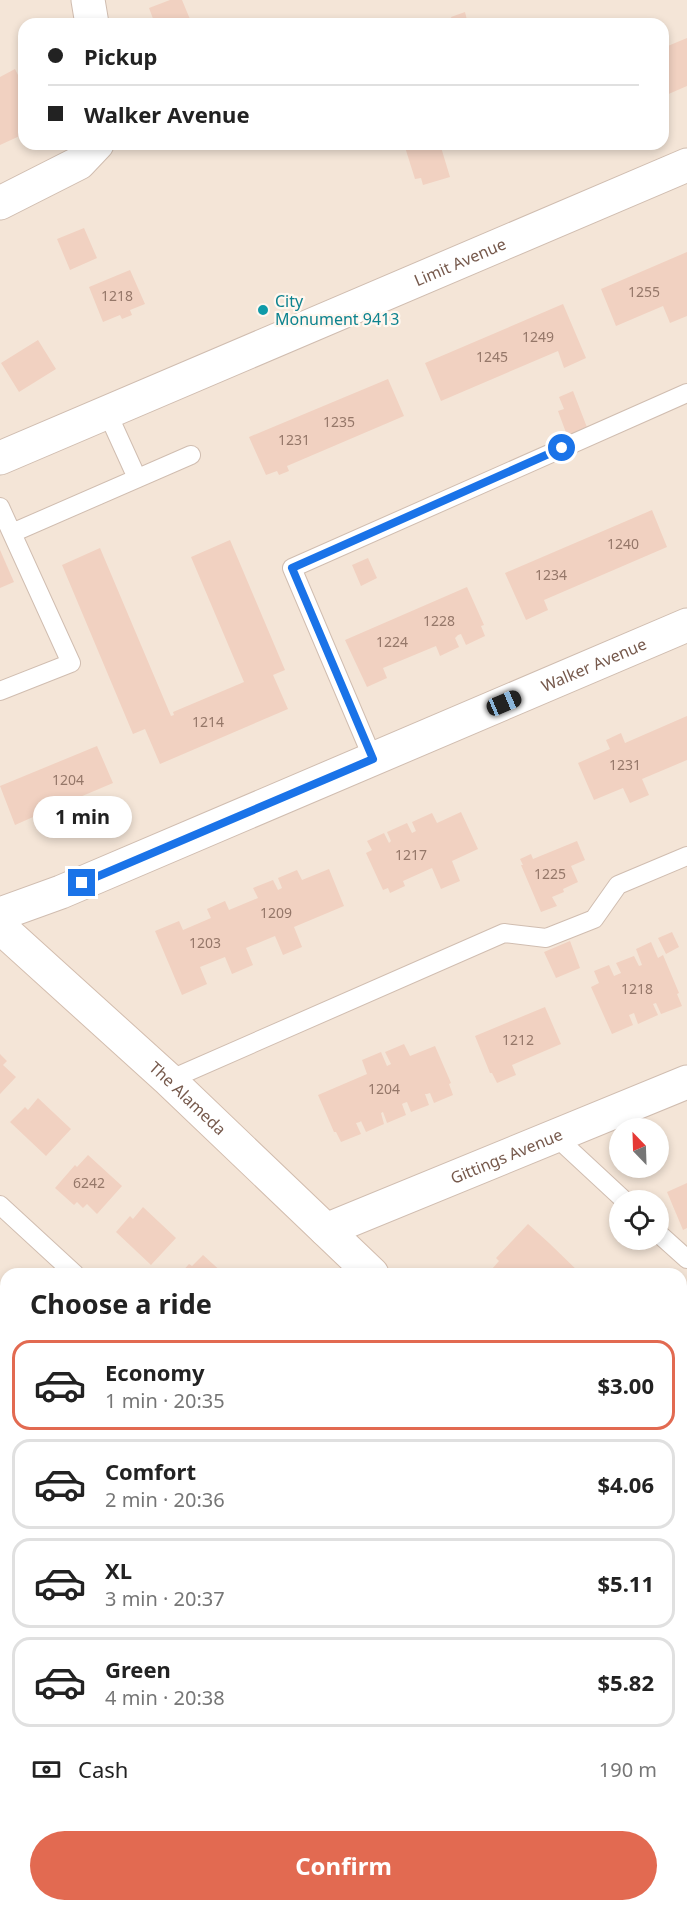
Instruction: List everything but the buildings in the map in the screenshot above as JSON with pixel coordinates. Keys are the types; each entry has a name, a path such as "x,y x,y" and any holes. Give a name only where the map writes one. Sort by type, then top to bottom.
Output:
{"street":[{"path":"88,0 91,18"},
{"path":"0,202 79,164 91,150"},
{"name":"Limit Avenue","path":"0,458 687,165"},
{"name":"Walker Avenue","path":"0,914 61,892 687,625"},
{"name":"The Alameda","path":"0,927 169,1080 366,1268"},
{"name":"Gittings Avenue","path":"326,1230 687,1082"}],"lane":[{"path":"373,759 292,568 687,393"},
{"path":"107,412 137,478"},
{"path":"12,532 191,455"},
{"path":"0,507 72,663 0,691"},
{"path":"169,1080 504,933 546,938 594,919 618,885 687,856"},
{"path":"555,1136 613,1190"},
{"path":"0,1205 68,1268"},
{"path":"669,1243 687,1259"}],"shaded area":[{"path":"0,0 687,0 687,1268 0,1268"}],"place":[{"name":"City Monument 9413","path":"263,310"}],"route":[{"path":"82,883 373,759 292,568 562,448"}]}
